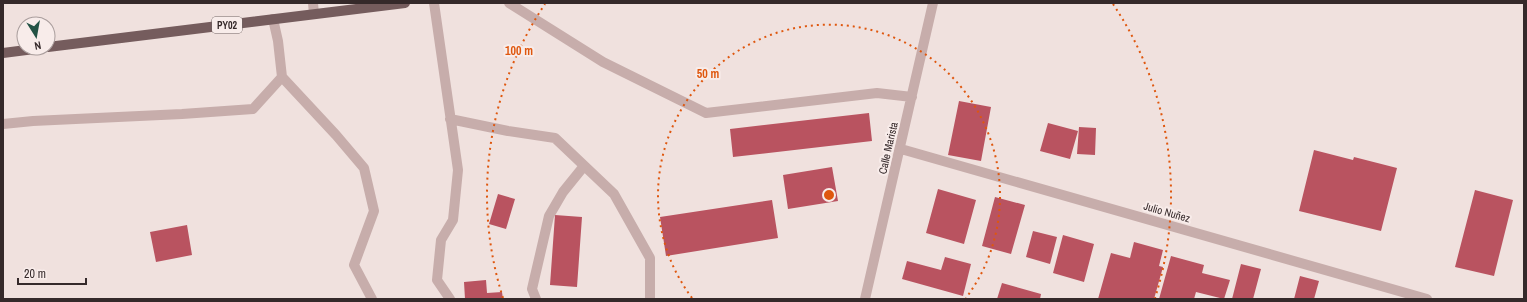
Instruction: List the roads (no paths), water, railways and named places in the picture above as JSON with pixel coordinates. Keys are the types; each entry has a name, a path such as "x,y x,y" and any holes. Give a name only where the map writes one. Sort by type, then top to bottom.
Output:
{"main road":[{"name":"PY02","path":"56,46 405,3"},
{"path":"3,53 16,51"}],"street":[{"path":"313,3 314,14"},
{"path":"434,3 458,170 453,220 441,240 437,280 450,299"},
{"path":"509,3 603,62 706,113 877,92 912,97"},
{"name":"Calle Marista","path":"865,299 933,3"},
{"path":"273,19 278,40 282,77 364,168 374,211 354,265 372,299"},
{"path":"3,124 33,121 254,109 282,77"},
{"path":"450,119 508,131 555,138 614,194 650,258 650,299"},
{"name":"Julio Nuñez","path":"900,149 1427,299"},
{"path":"536,299 532,289 549,216 563,192 584,166"}]}
